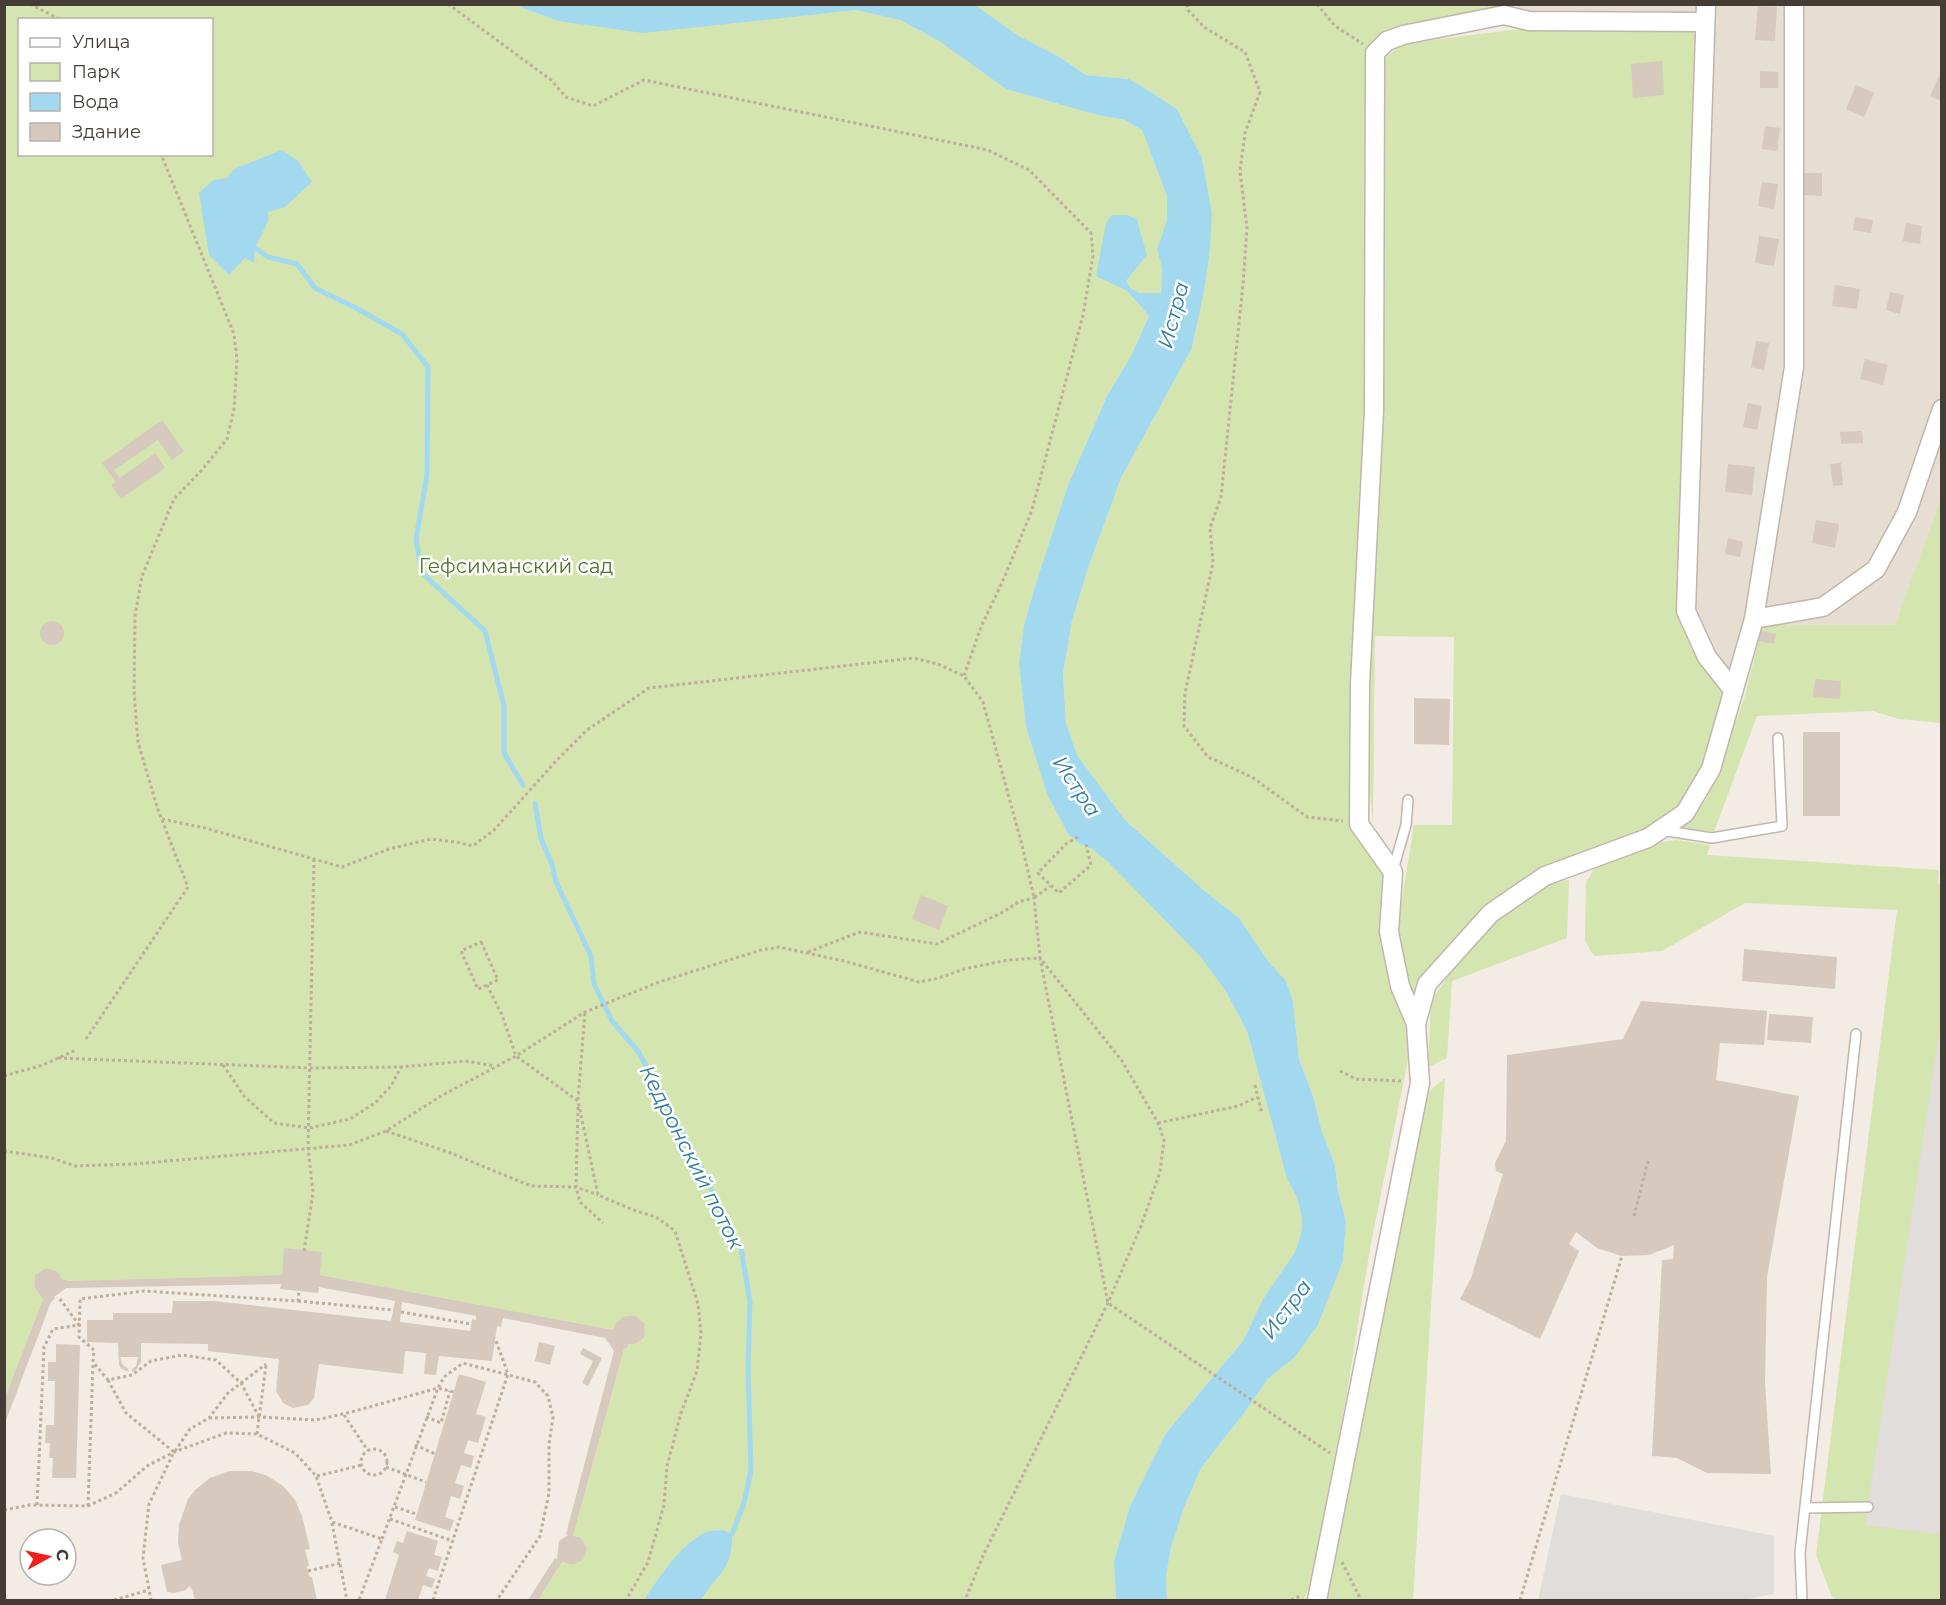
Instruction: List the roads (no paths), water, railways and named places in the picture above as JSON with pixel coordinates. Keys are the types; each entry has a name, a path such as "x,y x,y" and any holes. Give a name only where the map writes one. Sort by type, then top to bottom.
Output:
{"street":[{"path":"1416,1024 1427,984 1491,913 1545,876 1648,838 1685,813 1711,769 1754,620 1794,367 1794,4"},
{"path":"1317,1600 1420,1083 1416,1024 1400,986 1389,932 1392,872 1359,824 1360,684 1374,411 1376,53 1387,41 1403,35 1510,10 1529,21 1705,13 1686,611 1707,657 1733,690"},
{"path":"1754,620 1823,607 1876,570 1907,512 1941,409"}],"lane":[{"path":"1659,829 1712,838 1782,826 1778,738"},
{"path":"1392,872 1406,825 1408,800"},
{"path":"1802,1600 1800,1553 1856,1035"},
{"path":"1805,1508 1868,1507"}],"water":[{"name":"Истра","path":"515,5 975,5 1019,36 1058,56 1086,75 1129,79 1177,109 1202,158 1212,213 1204,292 1192,348 1121,478 1088,568 1072,621 1063,674 1066,723 1077,755 1125,820 1239,918 1269,962 1286,981 1293,1001 1299,1059 1335,1165 1338,1190 1346,1221 1343,1261 1318,1325 1295,1357 1268,1379 1201,1468 1183,1510 1171,1548 1166,1576 1167,1600 1116,1600 1114,1561 1130,1506 1166,1433 1243,1341 1263,1299 1295,1252 1301,1234 1302,1219 1297,1197 1287,1179 1247,1031 1225,990 1200,956 1107,861 1068,834 1047,794 1026,727 1019,663 1024,625 1035,586 1068,485 1107,396 1131,356 1149,316 1127,291 1096,276 1106,223 1112,215 1127,215 1137,219 1147,255 1127,280 1129,287 1139,293 1161,293 1162,268 1157,249 1167,220 1167,196 1142,130 1125,120 1097,115 1006,89 939,41 900,20 856,10 643,33 558,21"},
{"path":"282,150 298,161 312,182 285,207 268,212 268,221 255,248 254,263 245,258 229,275 209,255 199,193 213,180 227,178 234,169"},
{"path":"723,1530 732,1534 730,1556 723,1571 701,1600 644,1600 670,1563 686,1546 704,1533"}],"waterway":[{"name":"Кедронский поток","path":"251,245 268,257 297,264 315,288 402,334 428,367 427,475 416,539 422,573 485,631 504,706 504,753 523,785"},
{"name":"Кедронский поток","path":"535,803 541,839 552,864 556,882 591,956 594,984 612,1021 638,1051 703,1171 725,1221 741,1248 750,1302 748,1368 751,1471 744,1503 732,1534"}],"park label":[{"name":"Гефсиманский сад","path":"516,566"}]}
